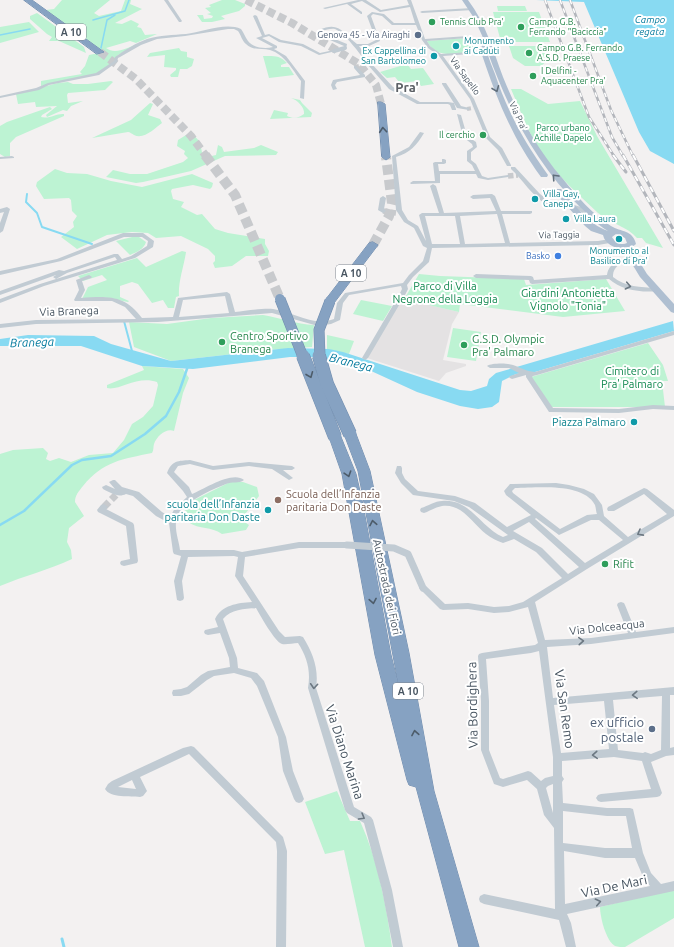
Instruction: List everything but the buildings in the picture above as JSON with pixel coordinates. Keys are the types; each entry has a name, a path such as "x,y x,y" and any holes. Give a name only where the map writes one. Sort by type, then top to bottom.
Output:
{"highway":[{"name":"A 10","path":"27,0 100,52"},
{"path":"381,104 386,157"},
{"name":"Autostrada dei Fiori","path":"373,245 330,301 321,320 318,352 342,436 383,655 418,789 463,947"},
{"name":"Autostrada dei Fiori","path":"280,299 342,436 364,472 401,653 425,791 464,932 470,947"}],"main road":[{"name":"Via Pra'","path":"465,0 472,9 486,36 501,78 532,145 549,171 600,222 610,235"},
{"name":"Via Pra'","path":"486,36 484,52 495,86 518,140 569,205 594,229 610,235"},
{"path":"623,233 629,238 632,244 626,247 617,246 610,235 623,233"},
{"path":"626,247 643,275 674,310"}],"street":[{"path":"166,0 174,15 180,21"},
{"path":"325,8 363,0 380,11 411,6"},
{"path":"410,0 417,24 424,40 468,37"},
{"path":"348,3 360,13"},
{"path":"422,12 472,9"},
{"path":"356,45 369,45 378,41 369,16 372,13 383,14 393,24 417,24"},
{"path":"254,16 263,35"},
{"path":"0,97 37,89 48,84 99,74 116,61 116,58 147,40 164,36 186,35 234,28 242,32 250,44 271,49 285,57 303,81 302,98"},
{"path":"271,49 276,47 259,39 259,37 269,34 280,40 299,44 319,54 334,51 344,46 324,36 320,32 331,29 342,31 356,45 368,64 391,88 419,103 448,103 452,104 454,109"},
{"name":"Via Sapello","path":"424,40 429,47 440,55 472,99 472,108 488,138 500,149 511,166 537,194 549,203 569,205"},
{"path":"440,55 484,52"},
{"path":"335,89 332,85 335,81 363,76 355,67"},
{"name":"Via Sapello","path":"444,84 459,107 472,108"},
{"name":"Via Sapello","path":"430,100 456,102"},
{"path":"459,115 465,137 474,143 475,147 469,151 468,158 470,162 474,164 478,172 484,179 508,176"},
{"path":"422,134 403,155 394,156 399,210 406,221 416,227 426,246 430,246"},
{"path":"0,158 12,157"},
{"path":"413,183 438,182 435,163 444,163 444,160"},
{"path":"437,173 478,172"},
{"path":"433,186 442,215"},
{"path":"473,197 492,196 498,214 501,217 508,245"},
{"path":"382,198 380,210 383,211"},
{"name":"Via Pra'","path":"569,205 580,209 592,220 600,222"},
{"path":"0,211 8,209 0,231"},
{"path":"365,358 402,295 405,289 404,285 426,262 430,246 422,215 530,212"},
{"path":"396,213 407,224 412,225"},
{"path":"457,214 463,245"},
{"path":"0,273 59,260 123,236 141,234 149,238 151,241 150,247 140,254 1,300"},
{"name":"Via Taggia","path":"430,246 598,243 610,235"},
{"path":"49,283 50,280 65,272 116,255 121,261"},
{"path":"610,277 616,263 621,260 632,258"},
{"path":"0,292 59,272 65,272"},
{"path":"476,276 531,278 529,282 610,277 618,284 624,286 656,290"},
{"name":"Via Branega","path":"88,277 79,280 83,288 83,292 77,300 101,298 126,303 133,309 140,320"},
{"name":"Via Branega","path":"0,326 36,322 176,319 232,313 272,311 318,324 329,323 337,320 340,303 347,294 404,285"},
{"path":"176,319 180,299 227,294 232,313"},
{"path":"512,377 674,333"},
{"path":"490,366 513,367 526,374 551,410 597,409 619,411 674,408"},
{"path":"191,498 186,489 170,473 176,464 190,462 213,468 249,464 292,468"},
{"path":"275,466 289,478"},
{"path":"399,468 398,473 403,481 416,493 455,499 472,505 507,531 539,550 566,578"},
{"path":"240,480 227,480 183,502 173,514 172,521 177,552 185,554 234,553 242,555 298,544 347,544 394,548 408,554 423,588 443,607 468,606 494,610 509,609 531,602 627,540 674,514 644,490 611,509"},
{"path":"113,482 119,489 136,494 159,514 172,521"},
{"path":"584,567 510,495 509,488 519,486 580,489 597,500 601,506 601,516 627,540"},
{"path":"106,487 116,494 129,492"},
{"path":"424,510 444,503 458,506 464,508 490,535 503,540 515,535"},
{"path":"104,507 101,510 130,525 134,561 124,563"},
{"path":"533,518 559,532 590,517 601,516"},
{"path":"507,531 533,518"},
{"path":"180,598 178,581 185,554"},
{"name":"Via Diano Marina","path":"242,555 238,571 239,576 280,639 286,641 300,639 306,648 314,678 312,688 350,810 368,820 387,890 398,947"},
{"path":"531,602 542,644"},
{"path":"234,670 233,658 219,619 222,614 238,608 258,605"},
{"path":"621,605 634,635"},
{"path":"208,632 222,629"},
{"name":"Via Dolceacqua","path":"542,644 674,630"},
{"name":"Via San Remo","path":"542,644 559,779 558,826 561,913 566,923 571,947"},
{"name":"Via Bordighera","path":"541,786 528,776 503,783 497,781 485,750 485,701 482,656 531,650 538,648 542,644"},
{"path":"176,693 182,693 191,689 210,674 234,670 254,675 261,684 282,738 288,771 299,799"},
{"path":"550,702 670,691 670,751 658,756 614,753 557,758"},
{"path":"608,697 614,753"},
{"path":"134,775 186,750 191,750 280,840 282,851 281,947"},
{"path":"601,798 656,793 645,756"},
{"path":"541,786 545,782 559,779"},
{"name":"Via San Remo","path":"541,786 550,816 558,826"},
{"path":"562,807 607,812 630,812 638,854 647,876 659,889"},
{"path":"564,847 605,854 638,854"},
{"name":"Via De Mari","path":"561,913 674,886"},
{"path":"484,899 561,913"}],"shaded area":[{"path":"404,295 423,299 421,303 459,312 452,324 443,360 466,364 466,366 446,373 439,381 367,358"}],"green space":[{"path":"62,0 110,0 94,13 99,16 121,11 125,0 131,0 130,4 142,9 115,23 122,24 131,20 139,24 137,27 141,28 145,35 157,34 136,43 130,41 106,48 117,51 137,44 118,55 114,61 99,73 41,86 41,81 82,74 80,72 85,66 89,55 104,52 46,10 54,9"},
{"path":"222,0 235,0 245,4 245,6 239,11 221,16 225,19 212,22 202,22 197,15 203,15 204,19 212,18 213,16 207,14 211,13 205,8 211,7 209,5"},
{"path":"497,6 525,6 527,11 498,11"},
{"name":"Campo G.B. Ferrando \"Baciccia\"","path":"493,12 539,12 550,42 501,42"},
{"path":"37,13 84,47 86,53 59,41 49,41 52,37 30,19 30,16"},
{"path":"29,22 39,32 0,43 0,27"},
{"path":"466,38 475,46 475,52 455,54 442,53 431,47 427,41"},
{"name":"Campo G.B. Ferrando A.S.D. Praese","path":"509,46 544,46 548,60 541,66 525,66 513,58"},
{"path":"179,48 181,51 187,52 187,57 194,59 192,66 187,69 180,69 178,77 171,77 170,75 176,70 176,68 164,67 165,55 147,57 150,53"},
{"path":"263,56 276,56 282,59 287,63 281,65 281,67 289,67 294,75 269,78"},
{"path":"407,64 411,69 423,68 434,84 421,86 418,81 400,83 395,77 387,78 380,72"},
{"path":"68,82 73,84 88,84 113,82 105,90 68,93 68,103 83,101 71,106 67,111 63,110 47,117 46,115 57,106 36,107 35,102 18,104 16,94 58,83"},
{"name":"Parco urbano Achille Dapelo","path":"511,89 521,89 548,104 580,101 597,136 663,248 646,243 642,238 637,238 629,231 598,213 564,180 545,158 535,142"},
{"path":"291,98 300,100 312,113 311,117 295,118 304,114 300,104"},
{"path":"150,103 153,104 148,115 160,119 162,123 149,133 138,136 128,132 92,138 131,120"},
{"path":"50,107 52,109 41,117 61,114 64,114 64,116 16,137 10,143 10,156 5,157 0,154 0,126 7,122"},
{"path":"274,110 288,113 287,116 291,118 270,119"},
{"path":"191,132 200,142 203,158 216,155 218,145 222,147 224,152 254,148 261,145 278,152 276,155 225,156 191,171 143,182 136,183 106,177 113,170 130,174 147,174 183,162 188,158 184,154 185,151 177,146 178,140"},
{"path":"55,169 67,173 87,174 111,181 142,187 192,174 213,183 212,187 210,189 193,185 172,189 173,199 184,202 181,207 197,215 202,214 215,229 228,233 265,239 265,244 269,251 268,256 246,256 232,266 215,268 213,263 215,261 215,256 208,249 181,236 156,238 148,233 132,232 107,235 77,249 61,237 74,227 73,222 77,216 72,211 71,200 69,198 44,199 36,186 37,182"},
{"path":"139,237 146,242 142,248 130,255 116,241"},
{"path":"182,251 186,252 180,280 179,296 176,297 174,308 168,308 163,300 152,303 138,284 132,282 120,286 120,297 129,301 128,302 102,297 82,299 88,287 107,280 102,275 83,281 78,276 137,258 146,267"},
{"path":"419,274 524,279 526,285 606,279 625,311 563,317 460,304 459,312 420,303 422,299 406,296"},
{"path":"361,300 392,306 383,321 353,314"},
{"name":"Centro Sportivo Branega","path":"263,315 314,325 312,347 269,350 171,361 134,347 129,322 167,324 211,318"},
{"name":"G.S.D. Olympic Pra' Palmaro","path":"453,328 481,332 476,361 447,357"},
{"path":"327,335 354,341 349,354 327,349"},
{"name":"Cimitero di Pra' Palmaro","path":"648,343 663,365 668,381 662,381 665,407 551,407 531,377"},
{"path":"142,366 183,369 189,378 183,393 174,431 171,430 165,432 157,438 152,453 114,462 98,471 76,495 75,502 84,516 69,528 67,542 71,550 72,559 0,586 0,454 13,450 43,448 48,453 46,459 50,461 59,458 71,462 89,455 113,453 124,440 132,424 143,417 153,406 158,385 157,382 143,380 112,388 107,388 107,385 144,370"},
{"path":"230,482 243,482 257,487 259,496 242,518 243,521 249,525 246,530 222,534 188,522 185,511 192,501"},
{"path":"337,791 350,821 360,821 372,851 384,899 392,947 365,947 344,850 325,854 305,802"},
{"path":"674,889 674,918 625,947 615,946 612,943 604,928 600,907"}],"water":[{"name":"Campo regata","path":"536,0 674,0 674,164 650,151 639,132 584,2"},
{"name":"Branega","path":"673,321 674,331 535,372 516,374 502,381 499,402 492,407 478,409 460,406 417,392 358,365 311,357 290,357 193,369 142,366 81,346 0,346 0,339 28,335 94,336 111,344 171,361 288,348 329,349 343,352 460,390 471,391 487,386 489,379 496,373"}],"waterway":[{"path":"93,20 125,11 129,0"},
{"path":"101,48 107,20 115,15"},
{"path":"0,35 30,29"},
{"path":"27,194 26,202 37,213 42,227 92,244"},
{"path":"124,321 132,351"},
{"path":"0,525 24,511 72,465 82,460 111,456 145,434 166,416 179,392 188,366"},
{"path":"62,939 64,947"}],"tunnel":[{"path":"246,0 292,23 359,64 376,85 381,104"},
{"path":"100,52 136,79 191,136 206,156"},
{"path":"355,67 367,64"},
{"path":"467,109 473,108"},
{"path":"205,155 235,195 280,299"},
{"path":"373,245 389,216 392,203 386,157"},
{"path":"508,176 518,175"},
{"path":"383,211 396,213"},
{"path":"104,507 116,495"}],"railway":[{"path":"545,0 589,117 614,156"},
{"path":"560,0 612,137 623,156"},
{"path":"570,0 611,110 633,156"},
{"path":"613,155 626,172"},
{"path":"623,155 674,245"},
{"path":"633,155 674,231"}],"place":[{"name":"Tennis Club Pra'","path":"432,22"},
{"name":"Campo G.B. Ferrando \"Baciccia\"","path":"521,27"},
{"name":"Genova 45 - Via Airaghi","path":"418,35"},
{"name":"Monumento ai Caduti","path":"456,46"},
{"name":"Campo G.B. Ferrando A.S.D. Praese","path":"529,53"},
{"name":"Ex Cappellina di San Bartolomeo","path":"434,56"},
{"name":"I Delfini - Aquacenter Pra'","path":"533,76"},
{"name":"Il cerchio","path":"483,135"},
{"name":"Villa Gay, Canepa","path":"535,199"},
{"name":"Villa Laura","path":"566,219"},
{"name":"Monumento al Basilico di Pra'","path":"619,239"},
{"name":"Basko","path":"558,256"},
{"name":"Centro Sportivo Branega","path":"222,342"},
{"name":"G.S.D. Olympic Pra' Palmaro","path":"464,345"},
{"name":"Piazza Palmaro","path":"634,422"},
{"name":"Scuola dell’Infanzia paritaria Don Daste","path":"278,500"},
{"name":"scuola dell’Infanzia paritaria Don Daste","path":"268,510"},
{"name":"Rifit","path":"605,564"},
{"name":"ex ufficio postale","path":"652,729"}],"district":[{"name":"Pra'","path":"407,87"}],"park label":[{"name":"Parco di Villa Negrone della Loggia","path":"445,292"},
{"name":"Giardini Antonietta Vignolo \"Tonia\"","path":"568,299"}]}
